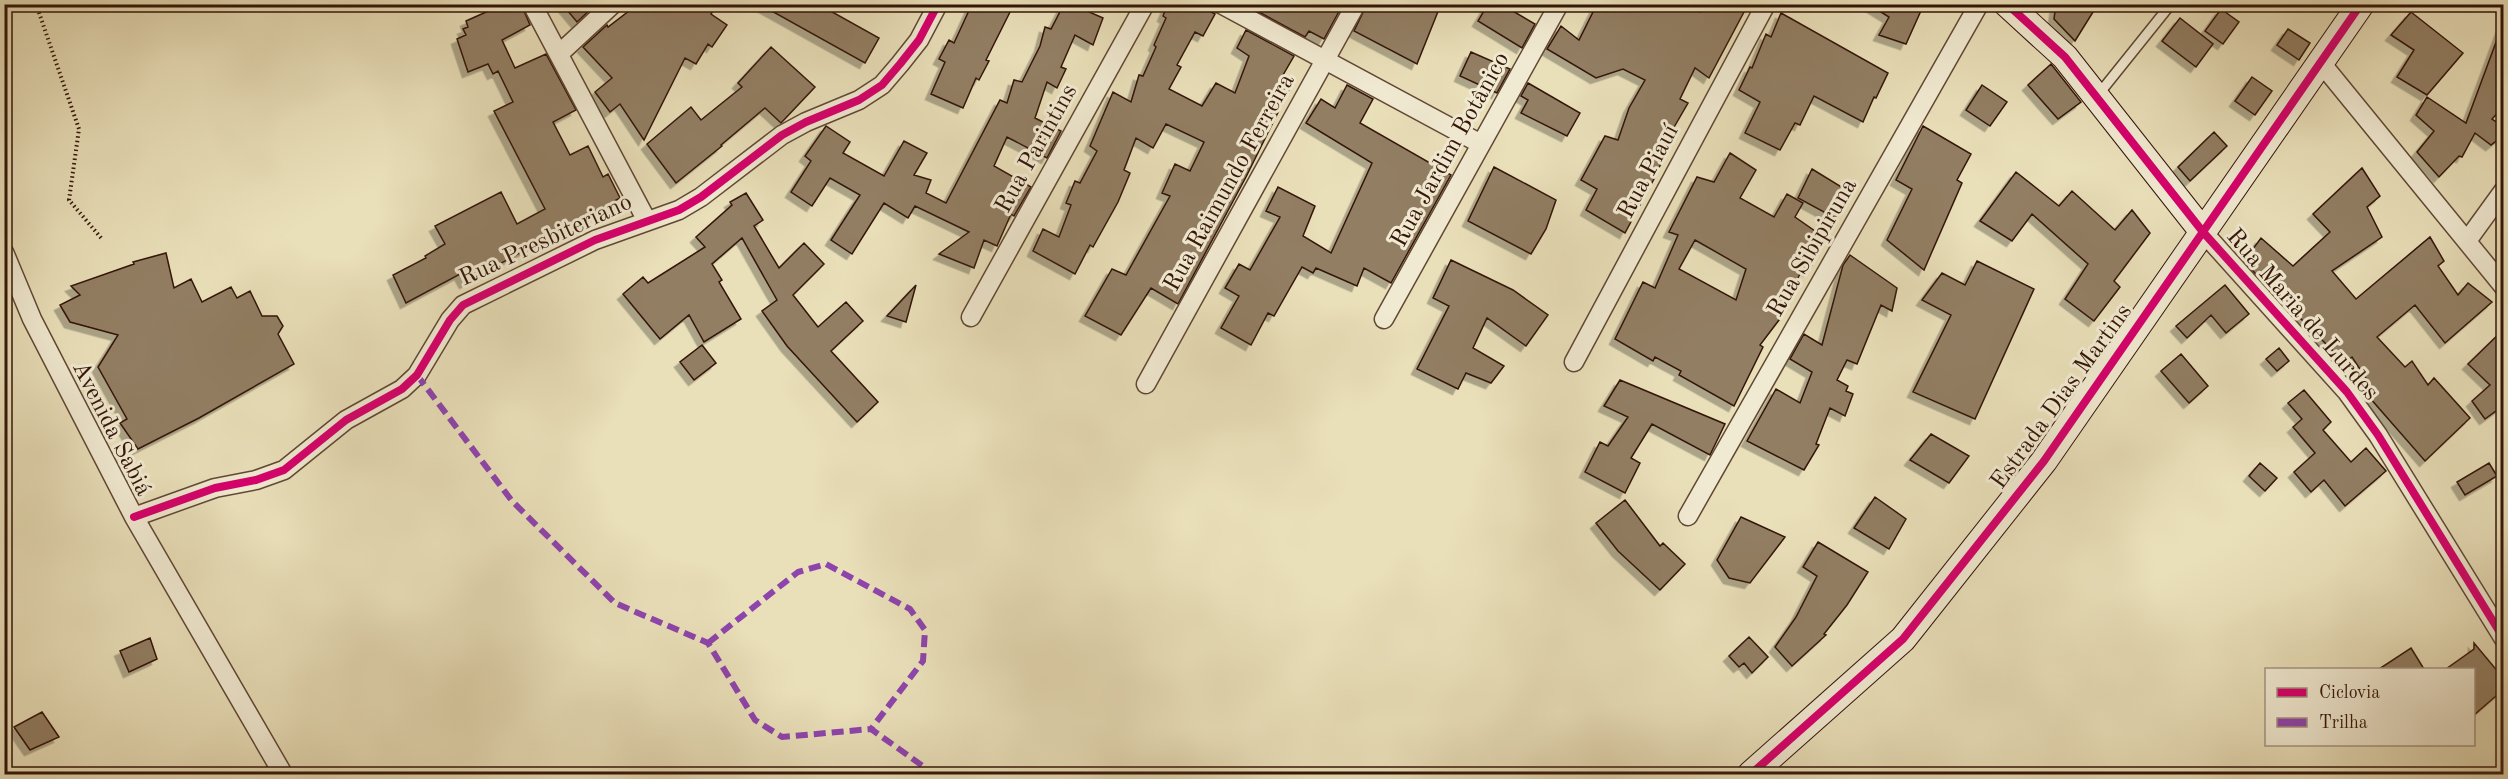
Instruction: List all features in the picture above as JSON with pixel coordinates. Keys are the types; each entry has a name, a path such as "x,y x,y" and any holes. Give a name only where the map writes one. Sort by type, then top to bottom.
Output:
{"street":[{"path":"532,4 647,221"},
{"path":"559,54 613,4"},
{"name":"Rua Presbiteriano","path":"134,518 215,488 256,480 284,470 346,420 402,389 417,375 450,320 463,305 595,240 679,210 701,197 782,135 806,122 859,100 882,85 920,40 938,4"},
{"name":"Rua Parintins","path":"971,317 1145,4"},
{"path":"1221,4 1324,63 1481,144"},
{"name":"Rua Raimundo Ferreira","path":"1146,384 1356,4"},
{"name":"Rua Jardim Botânico","path":"1384,319 1559,4"},
{"name":"Rua Piauí","path":"1574,362 1766,4"},
{"name":"Rua Sibipiruna","path":"1688,516 1979,4"},
{"path":"2007,4 2065,57 2203,232"},
{"name":"Estrada Dias Martins","path":"1751,774 1903,639 2044,461 2322,64 2361,4"},
{"path":"2322,64 2504,287"},
{"path":"2467,241 2504,190"},
{"name":"Rua Maria de Lurdes","path":"2203,232 2347,392 2378,435 2504,639"},
{"name":"Avenida Sabiá","path":"4,252 32,319 134,518 283,774"}],"lane":[{"path":"2097,97 2171,4"}],"path":[{"path":"36,4 80,129 69,200 102,239"}],"building":[{"path":"504,4 521,4 530,25 502,40 515,68 546,54 576,110 553,122 570,155 588,146 603,177 608,174 620,198 465,283 460,274 406,303 393,275 426,258 425,256 445,244 435,226 501,192 517,224 545,209 494,111 513,102 498,71 493,74 488,64 468,72 457,39 466,35 463,29 468,27 466,21"},
{"path":"562,4 589,4 592,8 577,22"},
{"path":"638,4 717,4 711,14 727,25 712,47 708,44 696,64 685,58 644,140 620,104 610,112 595,92 612,78 583,47 607,25 608,27"},
{"path":"759,4 818,4 879,38 865,63"},
{"path":"972,4 1014,4 986,60 989,61 979,80 976,78 963,108 931,94 945,62 939,59 949,40 954,43"},
{"path":"1064,4 1094,4 1089,12 1103,18 1093,45 1075,35 1061,67 1066,69 1057,88 1047,82 1035,118 1061,131 1047,158 1007,137 994,166 1031,187 1014,216 1011,214 997,246 984,240 974,268 939,254 969,232 915,206 908,218 884,203 852,254 831,240 860,195 830,178 812,206 791,192 811,161 805,156 826,126 850,142 843,153 884,176 904,141 927,153 914,175 931,180 926,193 946,203 1000,100 1007,103 1014,80 1022,82 1040,46 1045,27 1051,29"},
{"path":"1168,4 1198,4 1215,14 1203,36 1195,32 1177,65 1181,67 1169,89 1202,106 1216,83 1235,93 1249,56 1237,48 1246,30 1294,56 1279,82 1290,88 1246,177 1178,304 1151,288 1121,335 1085,316 1112,269 1126,275 1170,196 1162,193 1175,164 1190,171 1204,142 1166,124 1153,148 1136,138 1124,170 1130,173 1118,202 1093,247 1090,245 1075,274 1033,251 1043,229 1059,237 1071,205 1066,203 1075,181 1080,183 1097,151 1090,146 1113,92 1131,102 1139,75 1143,76 1156,47 1154,45 1166,18 1163,16"},
{"path":"1258,4 1343,4 1324,39 1309,31 1305,37 1255,10"},
{"path":"1367,4 1441,4 1417,64 1354,31"},
{"path":"1488,4 1501,4 1535,24 1522,48 1478,21"},
{"path":"1597,4 1680,4 1700,12 1704,4 1734,4 1744,12 1709,78 1695,68 1680,99 1688,103 1673,129 1676,130 1654,179 1625,233 1586,210 1597,189 1581,180 1605,136 1618,140 1629,108 1645,80 1623,69 1596,78 1547,49 1561,26 1579,40"},
{"path":"1868,4 1924,4 1906,44 1879,35 1889,17"},
{"path":"2056,4 2098,4 2075,41 2054,19"},
{"path":"2221,9 2239,22 2223,44 2205,31"},
{"path":"2411,12 2463,53 2427,95 2397,77 2414,50 2391,35"},
{"path":"1781,13 1888,73 1863,122 1814,96 1800,125 1795,123 1780,150 1745,133 1760,102 1739,90 1750,67 1752,68 1766,34 1771,37"},
{"path":"2180,18 2213,44 2196,67 2162,41"},
{"path":"2502,26 2504,106 2492,119 2504,127 2504,135 2491,145 2475,133 2462,157 2459,156 2439,177 2417,152 2434,131 2416,115 2427,97 2466,123"},
{"path":"2288,29 2310,43 2299,60 2277,45"},
{"path":"771,47 815,87 781,123 765,108 676,183 647,144 691,107 701,120 742,87 738,83"},
{"path":"1471,52 1510,69 1497,93 1460,76"},
{"path":"2051,64 2081,102 2058,119 2028,85"},
{"path":"2252,77 2272,91 2255,115 2235,101"},
{"path":"1528,83 1580,113 1567,136 1521,113 1528,100 1521,96"},
{"path":"1347,85 1373,99 1360,123 1451,175 1391,283 1364,268 1357,286 1316,268 1313,273 1302,267 1274,316 1268,313 1251,345 1221,328 1239,296 1225,288 1239,264 1250,270 1280,217 1266,211 1278,187 1315,206 1303,236 1331,253 1372,163 1306,123 1321,99 1335,108"},
{"path":"1982,85 2007,102 1990,126 1966,110"},
{"path":"1923,126 1971,154 1957,180 1962,183 1924,270 1887,240 1912,189 1896,180"},
{"path":"2214,132 2227,146 2190,181 2178,167"},
{"path":"1730,153 1756,170 1740,198 1774,217 1787,194 1803,203 1795,217 1825,238 1809,271 1803,267 1779,320 1760,345 1763,347 1734,406 1679,375 1681,371 1655,357 1653,361 1615,339 1643,282 1655,288 1678,235 1669,232 1697,177 1714,182","holes":["1695,240 1746,269 1736,300 1679,269"]},
{"path":"1494,167 1556,200 1546,229 1531,254 1468,221"},
{"path":"2362,168 2380,196 2367,207 2382,237 2332,271 2356,299 2430,237 2444,261 2438,266 2458,295 2468,283 2492,302 2445,343 2415,305 2377,337 2405,367 2412,361 2428,385 2434,378 2470,418 2425,461 2370,398 2376,393 2352,357 2345,363 2286,304 2281,302 2244,261 2261,238 2293,266 2330,232 2313,214"},
{"path":"1812,169 1848,191 1835,218 1798,198"},
{"path":"2016,172 2059,206 2072,191 2115,230 2132,210 2150,233 2114,281 2120,287 2094,321 2065,299 2088,264 2032,214 2012,241 1980,221"},
{"path":"746,193 763,220 754,226 779,268 804,243 824,264 793,295 818,327 846,302 863,321 831,351 878,402 857,422 787,346 762,311 777,300 742,238 712,264 722,280 719,282 741,319 704,342 689,315 660,339 623,294 643,277 648,283 705,247 696,237 732,205 730,202"},
{"path":"166,253 174,288 191,279 202,302 231,287 237,298 250,291 262,316 277,316 283,326 278,334 294,364 199,418 138,449 120,423 127,419 98,367 118,335 70,322 60,305 80,295 71,286 134,264 133,262"},
{"path":"1850,255 1897,288 1892,311 1881,305 1857,364 1847,360 1837,380 1848,386 1846,391 1853,394 1845,416 1830,408 1816,444 1819,445 1804,470 1747,441 1776,389 1800,403 1812,372 1790,359 1804,334 1822,345 1843,265"},
{"path":"1451,260 1513,290 1548,315 1526,346 1487,318 1473,348 1504,366 1491,383 1466,373 1458,389 1417,369 1449,306 1433,298"},
{"path":"1977,261 2034,289 1975,419 1913,392 1951,315 1922,300 1942,273 1965,285"},
{"path":"916,285 906,322 887,316"},
{"path":"2225,285 2249,314 2226,333 2211,315 2187,338 2176,326"},
{"path":"2504,329 2504,405 2485,419 2472,401 2490,385 2468,364"},
{"path":"702,345 716,363 694,380 680,362"},
{"path":"2279,348 2289,361 2277,371 2266,359"},
{"path":"2181,354 2208,386 2189,403 2161,371"},
{"path":"1620,380 1725,424 1710,455 1652,424 1631,458 1640,463 1625,493 1585,472 1600,442 1608,446 1628,417 1604,406"},
{"path":"2304,390 2331,422 2323,430 2351,462 2366,448 2386,471 2345,506 2324,480 2311,492 2294,472 2315,453 2293,427 2302,419 2288,403"},
{"path":"1931,434 1969,456 1949,483 1910,460"},
{"path":"2260,463 2277,478 2265,491 2249,476"},
{"path":"2489,463 2497,476 2465,495 2457,482"},
{"path":"1875,497 1906,519 1889,549 1854,528"},
{"path":"1625,500 1660,546 1663,543 1685,564 1660,590 1618,551 1596,523"},
{"path":"1741,517 1785,537 1750,583 1729,578 1717,560"},
{"path":"1818,542 1868,572 1847,605 1824,634 1826,635 1792,666 1775,647 1796,617 1817,576 1803,567"},
{"path":"1749,637 1768,657 1752,673 1744,663 1739,667 1729,656"},
{"path":"150,638 157,659 129,672 120,651"},
{"path":"2474,643 2504,679 2504,689 2475,714 2475,668 2447,668 2474,649"},
{"path":"2411,648 2423,668 2381,668"},
{"path":"42,712 59,737 30,750 14,727"}],"marked path":[{"path":"417,375 512,501 615,603 708,643 755,720 782,737 871,729 934,774"},
{"path":"708,643 798,572 826,564 910,609 925,630 923,661 871,729"}],"cycle path":[{"path":"134,517 215,488 256,480 284,470 346,420 402,389 417,375 450,320 463,305 595,240 679,210 701,197 782,135 806,122 859,100 882,85 919,40 938,4"},
{"path":"2007,4 2065,57 2203,232 2347,392 2378,435 2504,639"},
{"path":"1751,774 1903,639 2044,461 2361,4"}]}
